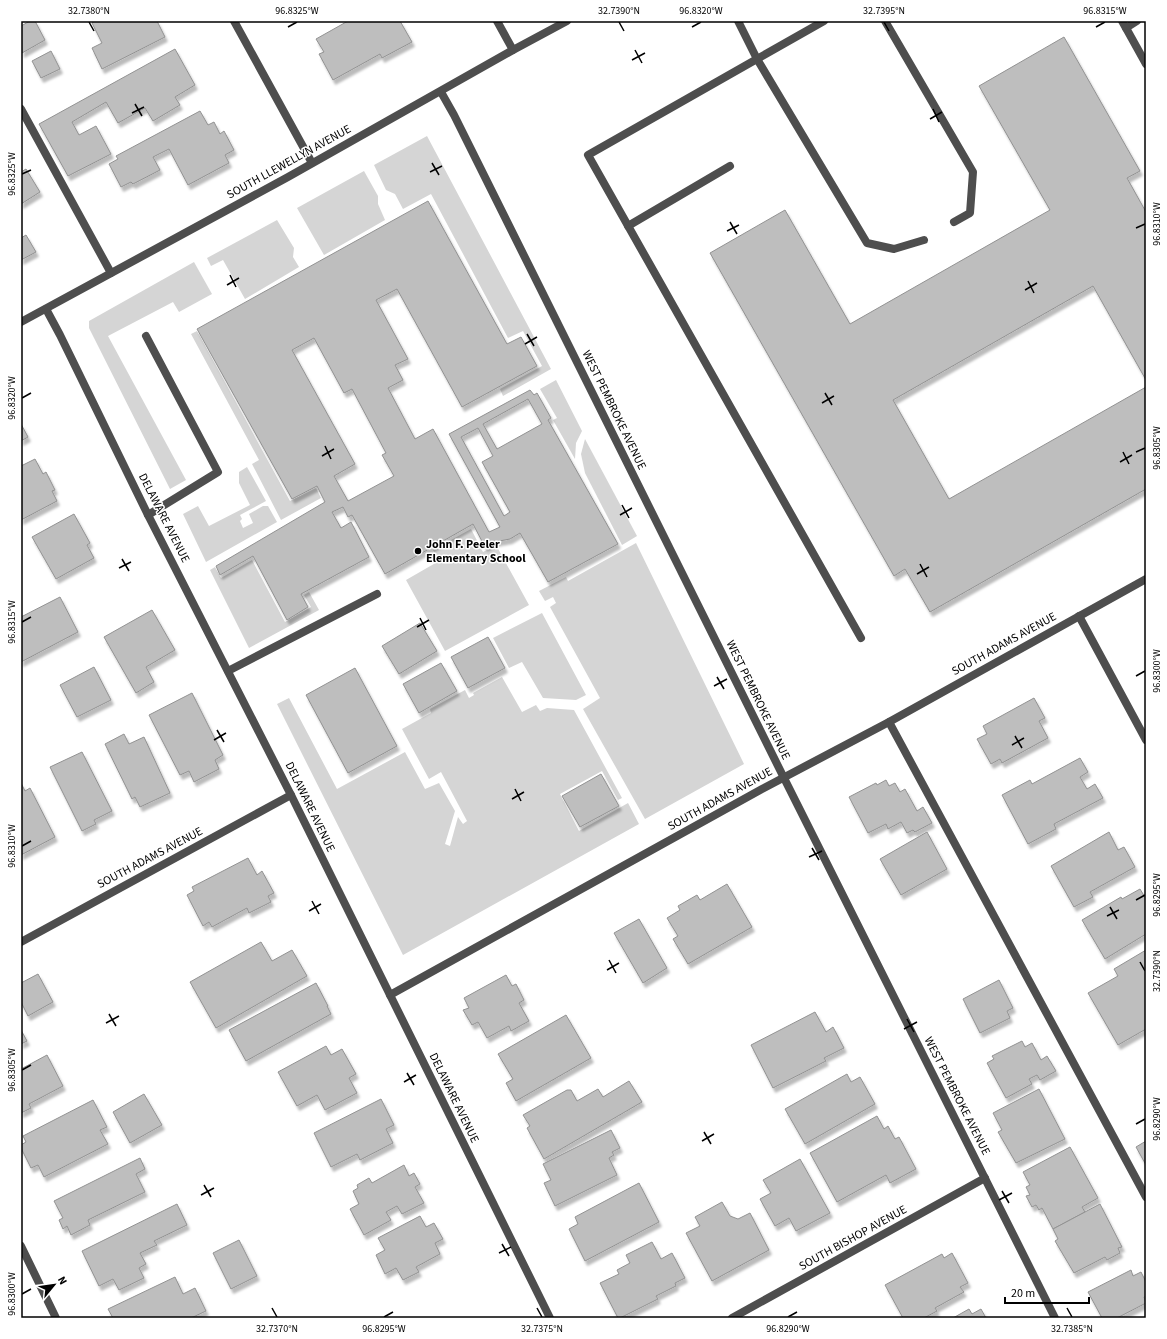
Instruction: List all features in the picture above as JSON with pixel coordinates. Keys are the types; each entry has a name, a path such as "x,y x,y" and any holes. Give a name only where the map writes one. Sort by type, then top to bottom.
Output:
{"street":[{"path":"234,21 312,163"},
{"path":"497,21 513,50"},
{"name":"SOUTH LLEWELLYN AVENUE","path":"21,322 441,92 513,50 567,21"},
{"path":"738,21 757,59 867,243 894,249 924,240"},
{"path":"824,21 588,155 861,638"},
{"path":"885,21 973,172 970,213 954,222"},
{"path":"1137,21 1124,24 1146,64"},
{"name":"WEST PEMBROKE AVENUE","path":"441,92 458,122 784,778 1055,1318"},
{"path":"21,109 111,273"},
{"path":"628,226 730,166"},
{"name":"DELAWARE AVENUE","path":"46,309 148,515 291,795 550,1318"},
{"path":"146,336 218,472 148,515"},
{"name":"SOUTH ADAMS AVENUE","path":"390,995 755,792 889,722 1146,579"},
{"path":"228,671 377,594"},
{"path":"1079,616 1146,740"},
{"path":"889,722 1146,1197"},
{"name":"SOUTH ADAMS AVENUE","path":"21,942 291,795"},
{"name":"SOUTH BISHOP AVENUE","path":"732,1318 985,1178"},
{"path":"21,1246 56,1318"}],"shaded area":[{"path":"427,136 551,369 503,396 500,389 542,366 523,331 508,338 431,194 403,209 395,194 386,190 374,165"},
{"path":"364,171 378,196 378,204 385,220 324,255 297,208"},
{"path":"277,220 294,248 293,257 299,267 245,299 223,260 211,266 207,258"},
{"path":"194,262 212,294 179,312 173,302 108,336 186,480 170,489 89,328 89,321"},
{"path":"197,331 290,501 316,488 321,498 281,520 252,464 259,460 191,334"},
{"path":"556,380 582,431 576,443 575,459 553,420 557,418 540,389"},
{"path":"585,439 637,536 622,545 585,473 581,454"},
{"path":"247,467 266,501 240,515 242,519 240,521 243,528 253,523 249,514 263,506 268,506 277,522 206,562 183,514 198,506 209,526 250,505 239,483 239,472"},
{"path":"471,529 483,552 496,545 529,605 445,651 406,580 439,561 433,550"},
{"path":"636,543 744,764 645,819 583,709 600,698 550,607 556,603 553,597 545,601 539,591 566,577 568,581"},
{"path":"252,560 285,622 311,607 304,595 309,592 319,610 249,648 210,570 215,567 221,578"},
{"path":"542,613 586,695 576,700 543,698 522,662 509,668 493,638"},
{"path":"502,677 522,712 536,705 540,711 547,708 574,710 622,798 618,800 602,771 560,794 579,831 628,803 639,824 403,955 277,704 289,698 337,789 405,752 425,789 439,783 455,811 445,844 450,846 458,817 463,824 467,821 441,772 429,779 402,729 431,713 430,709 465,690 469,698 474,695 473,693"}],"building":[{"path":"30,21 35,21 45,40 22,53 21,26"},
{"path":"95,21 157,21 165,37 102,69 92,48 102,43 92,23"},
{"path":"348,21 400,21 412,42 382,58 380,54 333,80 319,54 324,52 316,39"},
{"path":"1064,37 1140,171 1127,178 1146,212 1146,380 1093,286 893,400 949,499 1146,387 1146,489 930,612 905,569 894,576 710,253 785,210 850,324 1050,210 979,86"},
{"path":"175,49 195,85 175,97 180,105 153,121 145,108 118,123 106,102 72,122 79,135 96,126 111,154 68,176 39,124"},
{"path":"51,51 60,69 41,78 32,61"},
{"path":"200,111 208,125 214,122 220,134 224,131 234,150 225,155 229,163 188,185 169,149 153,157 160,170 133,184 131,182 121,187 109,164 118,159 116,156"},
{"path":"26,169 40,192 21,204 21,172"},
{"path":"428,201 507,344 521,337 537,366 462,407 397,289 376,300 408,359 395,365 403,380 388,388 415,439 433,429 489,532 500,527 449,434 530,390 534,395 537,393 551,418 548,420 618,544 548,582 520,533 510,539 494,542 485,547 473,524 385,574 352,515 348,517 343,507 332,512 341,528 351,522 369,557 301,594 308,607 287,620 253,556 220,575 216,566 325,502 317,486 292,499 197,329","holes":["314,338 344,393 352,389 386,453 382,455 394,476 348,501 334,476 355,464 292,350","528,399 542,424 497,449 483,424","478,428 493,456 482,462 510,512 504,516 461,437"]},
{"path":"26,235 36,252 21,260 21,238"},
{"path":"21,424 28,437 21,441"},
{"path":"35,459 43,474 46,472 55,490 52,491 57,501 21,520 21,466"},
{"path":"74,514 90,543 87,545 94,558 56,579 32,537"},
{"path":"60,597 78,632 21,662 21,617"},
{"path":"152,610 175,650 146,667 154,682 136,693 104,637"},
{"path":"420,623 437,651 399,674 382,646"},
{"path":"488,637 505,668 468,688 451,657"},
{"path":"441,663 457,691 419,713 403,684"},
{"path":"94,667 111,700 77,717 60,685"},
{"path":"355,668 397,746 348,773 306,695"},
{"path":"192,693 223,755 215,760 219,769 194,782 189,771 180,775 149,715"},
{"path":"1034,698 1045,718 1039,721 1048,738 1002,763 1000,759 991,764 977,739 987,734 983,726"},
{"path":"124,734 129,744 144,737 170,793 140,807 135,797 132,799 105,744"},
{"path":"82,752 112,811 94,820 96,824 82,831 50,767"},
{"path":"1080,758 1088,772 1080,777 1087,789 1095,784 1103,798 1054,824 1056,829 1028,844 1002,795 1030,780 1032,784"},
{"path":"601,774 619,806 580,827 562,796"},
{"path":"886,780 889,786 895,783 900,792 905,789 917,811 923,807 932,823 915,832 913,830 907,833 901,822 888,829 886,824 868,833 849,797 876,783 877,785"},
{"path":"21,783 25,791 30,788 55,837 21,855"},
{"path":"927,832 947,869 901,895 880,859"},
{"path":"1109,832 1118,850 1124,847 1135,867 1090,892 1093,897 1074,907 1051,866"},
{"path":"248,858 257,875 262,871 274,893 268,896 271,902 249,913 247,908 212,927 209,922 203,926 187,895 194,891 192,887"},
{"path":"727,884 752,927 688,964 673,939 678,936 667,918 680,910 678,906 697,895 700,900"},
{"path":"1140,889 1146,899 1146,934 1105,959 1082,920 1121,897 1122,899"},
{"path":"639,919 667,968 643,983 614,933"},
{"path":"261,942 272,961 292,950 307,976 216,1028 190,982"},
{"path":"1146,950 1146,1029 1118,1045 1088,993 1118,976 1114,969"},
{"path":"38,974 53,1002 28,1016 21,1002 21,983"},
{"path":"506,975 512,986 516,984 524,1000 519,1003 529,1021 511,1031 509,1026 487,1038 478,1022 472,1025 463,1010 469,1008 464,998"},
{"path":"999,980 1013,1008 1007,1011 1010,1018 980,1033 963,999"},
{"path":"316,983 331,1014 246,1061 229,1030"},
{"path":"815,1012 826,1032 833,1027 844,1048 824,1058 826,1061 773,1088 751,1045"},
{"path":"566,1015 591,1058 516,1101 506,1083 513,1079 498,1054"},
{"path":"21,1030 27,1041 21,1044"},
{"path":"1022,1041 1025,1047 1032,1043 1041,1060 1047,1056 1056,1071 1040,1080 1037,1075 1029,1079 1032,1084 1006,1098 987,1063 994,1059 992,1056"},
{"path":"326,1046 331,1055 342,1049 356,1074 349,1078 357,1093 325,1110 317,1095 297,1106 278,1072"},
{"path":"47,1055 63,1086 29,1104 31,1108 21,1113 21,1069"},
{"path":"847,1074 851,1082 860,1077 875,1104 805,1144 785,1109"},
{"path":"629,1081 642,1102 544,1159 527,1128 530,1126 523,1115 567,1090 571,1090 577,1101 598,1089 603,1097"},
{"path":"1039,1089 1065,1139 1016,1163 998,1132 1002,1130 993,1113"},
{"path":"144,1094 162,1125 130,1143 113,1112"},
{"path":"381,1099 394,1125 386,1129 393,1143 360,1160 357,1154 331,1167 314,1133"},
{"path":"93,1100 107,1127 100,1130 108,1144 44,1177 38,1165 31,1168 21,1148 21,1145 26,1142 23,1136"},
{"path":"877,1116 884,1129 888,1126 895,1139 899,1137 916,1169 890,1183 886,1175 837,1202 810,1153"},
{"path":"611,1130 620,1148 612,1152 614,1155 609,1158 617,1175 555,1206 544,1183 551,1180 543,1164"},
{"path":"1146,1141 1146,1165 1136,1147"},
{"path":"1070,1147 1098,1198 1082,1207 1085,1212 1053,1229 1042,1208 1039,1210 1036,1205 1032,1207 1026,1196 1030,1195 1026,1187 1030,1185 1023,1172"},
{"path":"140,1158 145,1169 136,1174 145,1192 88,1220 90,1225 71,1235 67,1226 63,1229 59,1220 63,1218 54,1201"},
{"path":"800,1159 830,1213 796,1231 789,1218 775,1226 760,1199 771,1193 763,1180"},
{"path":"404,1165 409,1176 414,1173 420,1184 415,1187 424,1203 402,1214 397,1206 386,1212 391,1220 364,1235 350,1209 359,1204 353,1191 358,1188 357,1185 369,1178 372,1183"},
{"path":"639,1183 659,1222 585,1261 569,1229 578,1224 575,1217"},
{"path":"722,1202 730,1216 738,1219 750,1213 769,1250 712,1281 686,1233 700,1226 695,1217"},
{"path":"177,1204 187,1225 154,1241 157,1245 140,1253 146,1264 139,1268 144,1278 119,1290 113,1279 99,1286 82,1251"},
{"path":"1100,1204 1122,1247 1118,1248 1120,1253 1107,1260 1105,1257 1074,1273 1055,1241 1058,1239 1053,1229"},
{"path":"420,1216 426,1227 434,1223 443,1239 435,1243 440,1254 416,1267 419,1272 403,1280 396,1268 385,1274 376,1255 385,1250 378,1238"},
{"path":"239,1240 257,1276 231,1289 213,1253"},
{"path":"652,1242 661,1259 672,1253 685,1278 675,1283 676,1286 656,1296 658,1299 618,1318 600,1283 619,1274 617,1270 630,1263 626,1255"},
{"path":"952,1253 968,1283 960,1287 964,1292 935,1308 937,1311 924,1318 903,1318 885,1285 942,1254 944,1258"},
{"path":"1131,1270 1133,1276 1141,1272 1146,1282 1146,1296 1144,1297 1146,1303 1117,1318 1102,1318 1088,1292"},
{"path":"175,1277 183,1294 195,1288 206,1311 191,1318 113,1318 108,1309"},
{"path":"969,1309 972,1314 981,1309 986,1318 953,1318"}],"place":[{"name":"John F. Peeler Elementary School","path":"418,551"}]}
